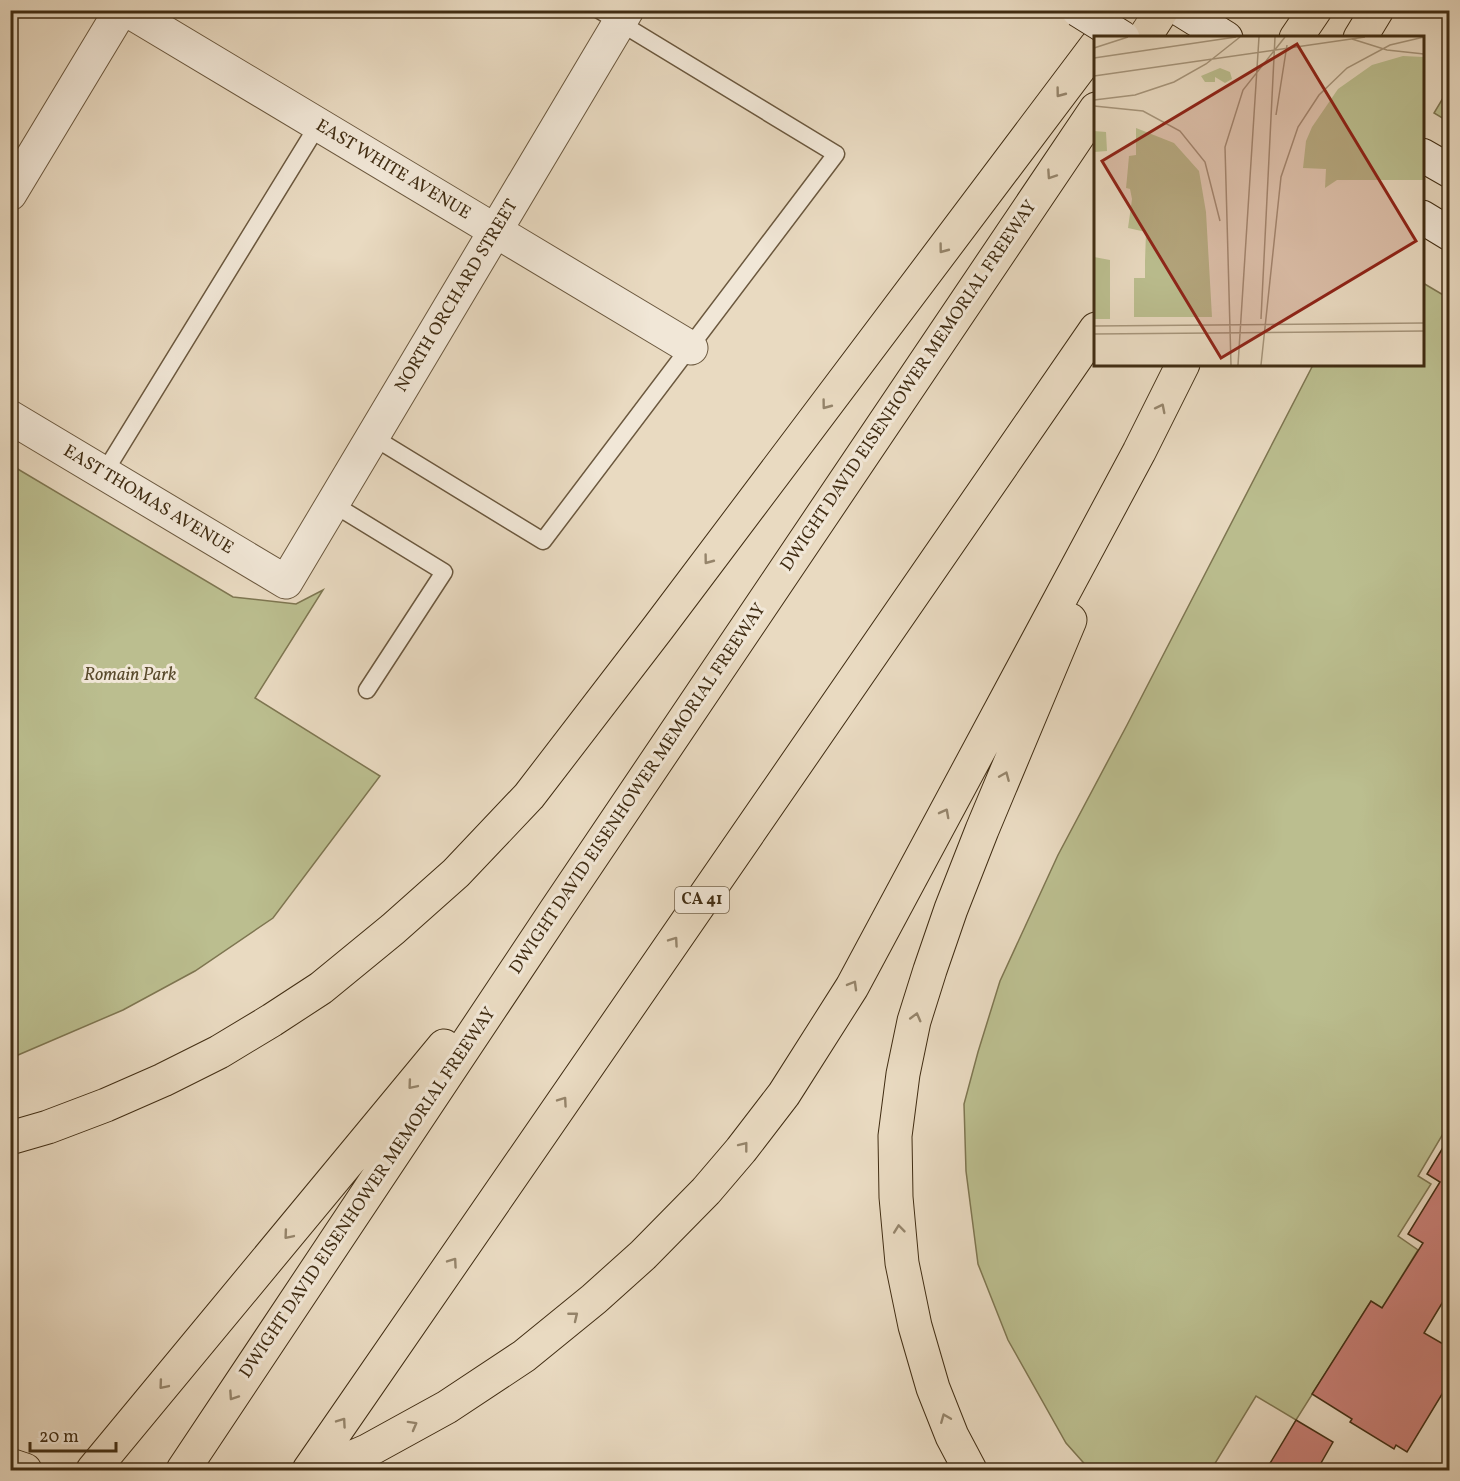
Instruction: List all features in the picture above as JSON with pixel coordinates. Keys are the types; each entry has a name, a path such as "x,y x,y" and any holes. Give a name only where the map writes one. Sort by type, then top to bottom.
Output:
{"highway":[{"path":"1103,36 1122,10"},
{"path":"1145,36 1162,10"},
{"path":"1297,36 1315,10"},
{"path":"1361,36 1377,10"},
{"path":"10,1138 48,1127 106,1105 219,1052 321,988 456,873 529,796 1094,47"},
{"name":"DWIGHT DAVID EISENHOWER MEMORIAL FREEWAY","path":"183,1470 556,910 1094,110"},
{"name":"CA 41","path":"309,1470 1094,330"},
{"path":"323,1470 367,1451 447,1407 525,1356 643,1255 706,1191 741,1150 784,1094 852,987 1139,452 1182,366"},
{"path":"970,1470 952,1436 933,1388 915,1326 902,1263 896,1197 895,1136 903,1074 914,1021 951,909 1139,452"},
{"path":"93,1470 556,910"},
{"path":"10,1465 25,1470"}],"street":[{"path":"10,194 121,10"},
{"name":"EAST WHITE AVENUE","path":"127,10 691,348"},
{"path":"1078,10 1120,36"},
{"path":"1181,10 1223,36"},
{"name":"NORTH ORCHARD STREET","path":"286,582 495,231 615,15"},
{"path":"1424,155 1449,171"},
{"path":"1424,218 1449,234"},
{"name":"EAST THOMAS AVENUE","path":"10,417 286,582"}],"lane":[{"path":"373,437 543,541 836,154 615,15"},
{"path":"104,473 318,125"},
{"path":"333,504 444,572 367,690"}],"green space":[{"path":"1449,88 1449,122 1434,113"},
{"path":"1424,284 1450,299 1450,1122 1418,1176 1431,1184 1398,1236 1418,1250 1382,1308 1371,1301 1296,1420 1256,1396 1211,1470 1090,1470 1066,1443 1008,1340 978,1264 966,1171 964,1104 1000,981 1058,855 1312,366 1424,366"},
{"name":"Romain Park","path":"11,465 233,597 296,604 323,590 255,698 380,776 273,918 195,971 123,1010 11,1058"}],"building":[{"path":"1450,1136 1450,1296 1447,1295 1424,1333 1450,1348 1450,1381 1407,1452 1396,1445 1394,1449 1350,1422 1352,1419 1312,1394 1371,1301 1382,1308 1423,1243 1408,1234 1440,1182 1427,1174"},
{"path":"1296,1420 1333,1442 1317,1470 1266,1470"}]}
